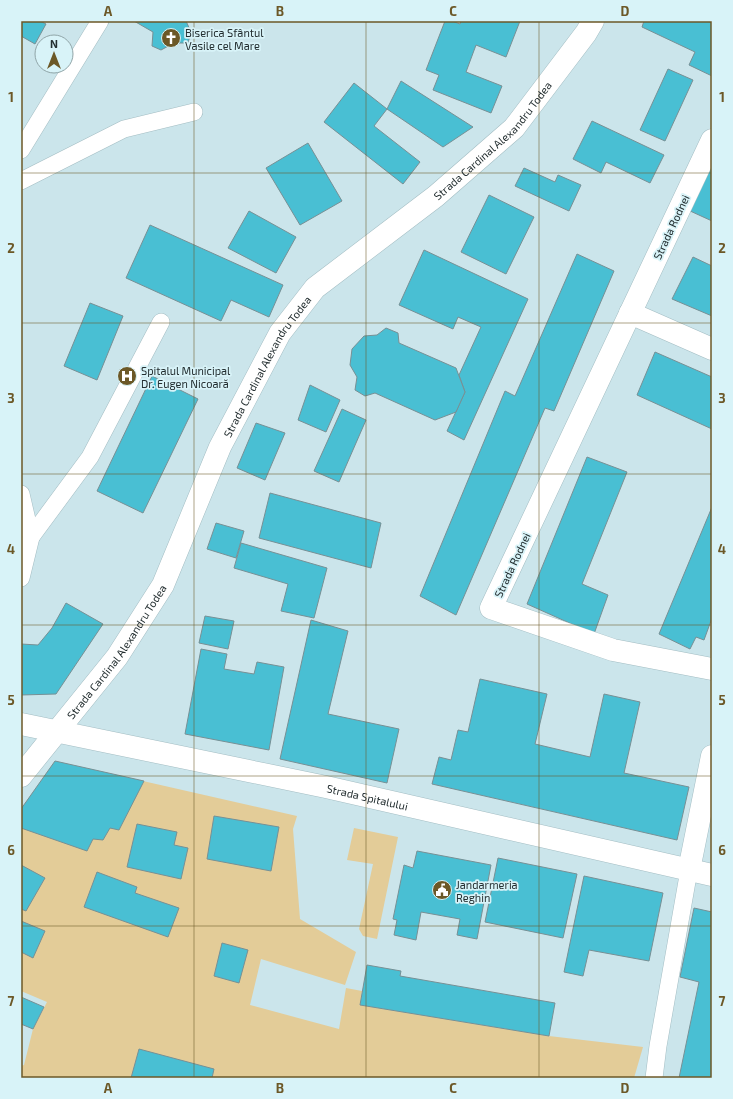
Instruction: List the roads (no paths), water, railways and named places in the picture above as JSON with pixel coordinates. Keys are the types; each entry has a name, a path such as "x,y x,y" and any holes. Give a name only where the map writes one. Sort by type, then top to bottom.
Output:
{"street":[{"name":"Strada Cardinal Alexandru Todea","path":"21,776 117,657 163,585 220,447 280,333 315,288 436,196 514,128 594,21"},
{"name":"Strada Rodnei","path":"712,140 491,608 613,650 712,669"},
{"path":"630,313 712,349"},
{"name":"Strada Spitalului","path":"21,724 326,787 712,875"},
{"path":"689,870 712,756"}],"lane":[{"path":"21,150 100,21"},
{"path":"21,181 124,128 194,112"},
{"path":"21,578 31,537 90,457 161,322"},
{"path":"21,494 31,537"},
{"path":"654,1078 658,1046 689,870"}],"place":[{"name":"Biserica Sfântul Vasile cel Mare","path":"171,38"},
{"name":"Spitalul Municipal Dr. Eugen Nicoară","path":"127,376"},
{"name":"Jandarmeria Reghin","path":"442,890"}]}
